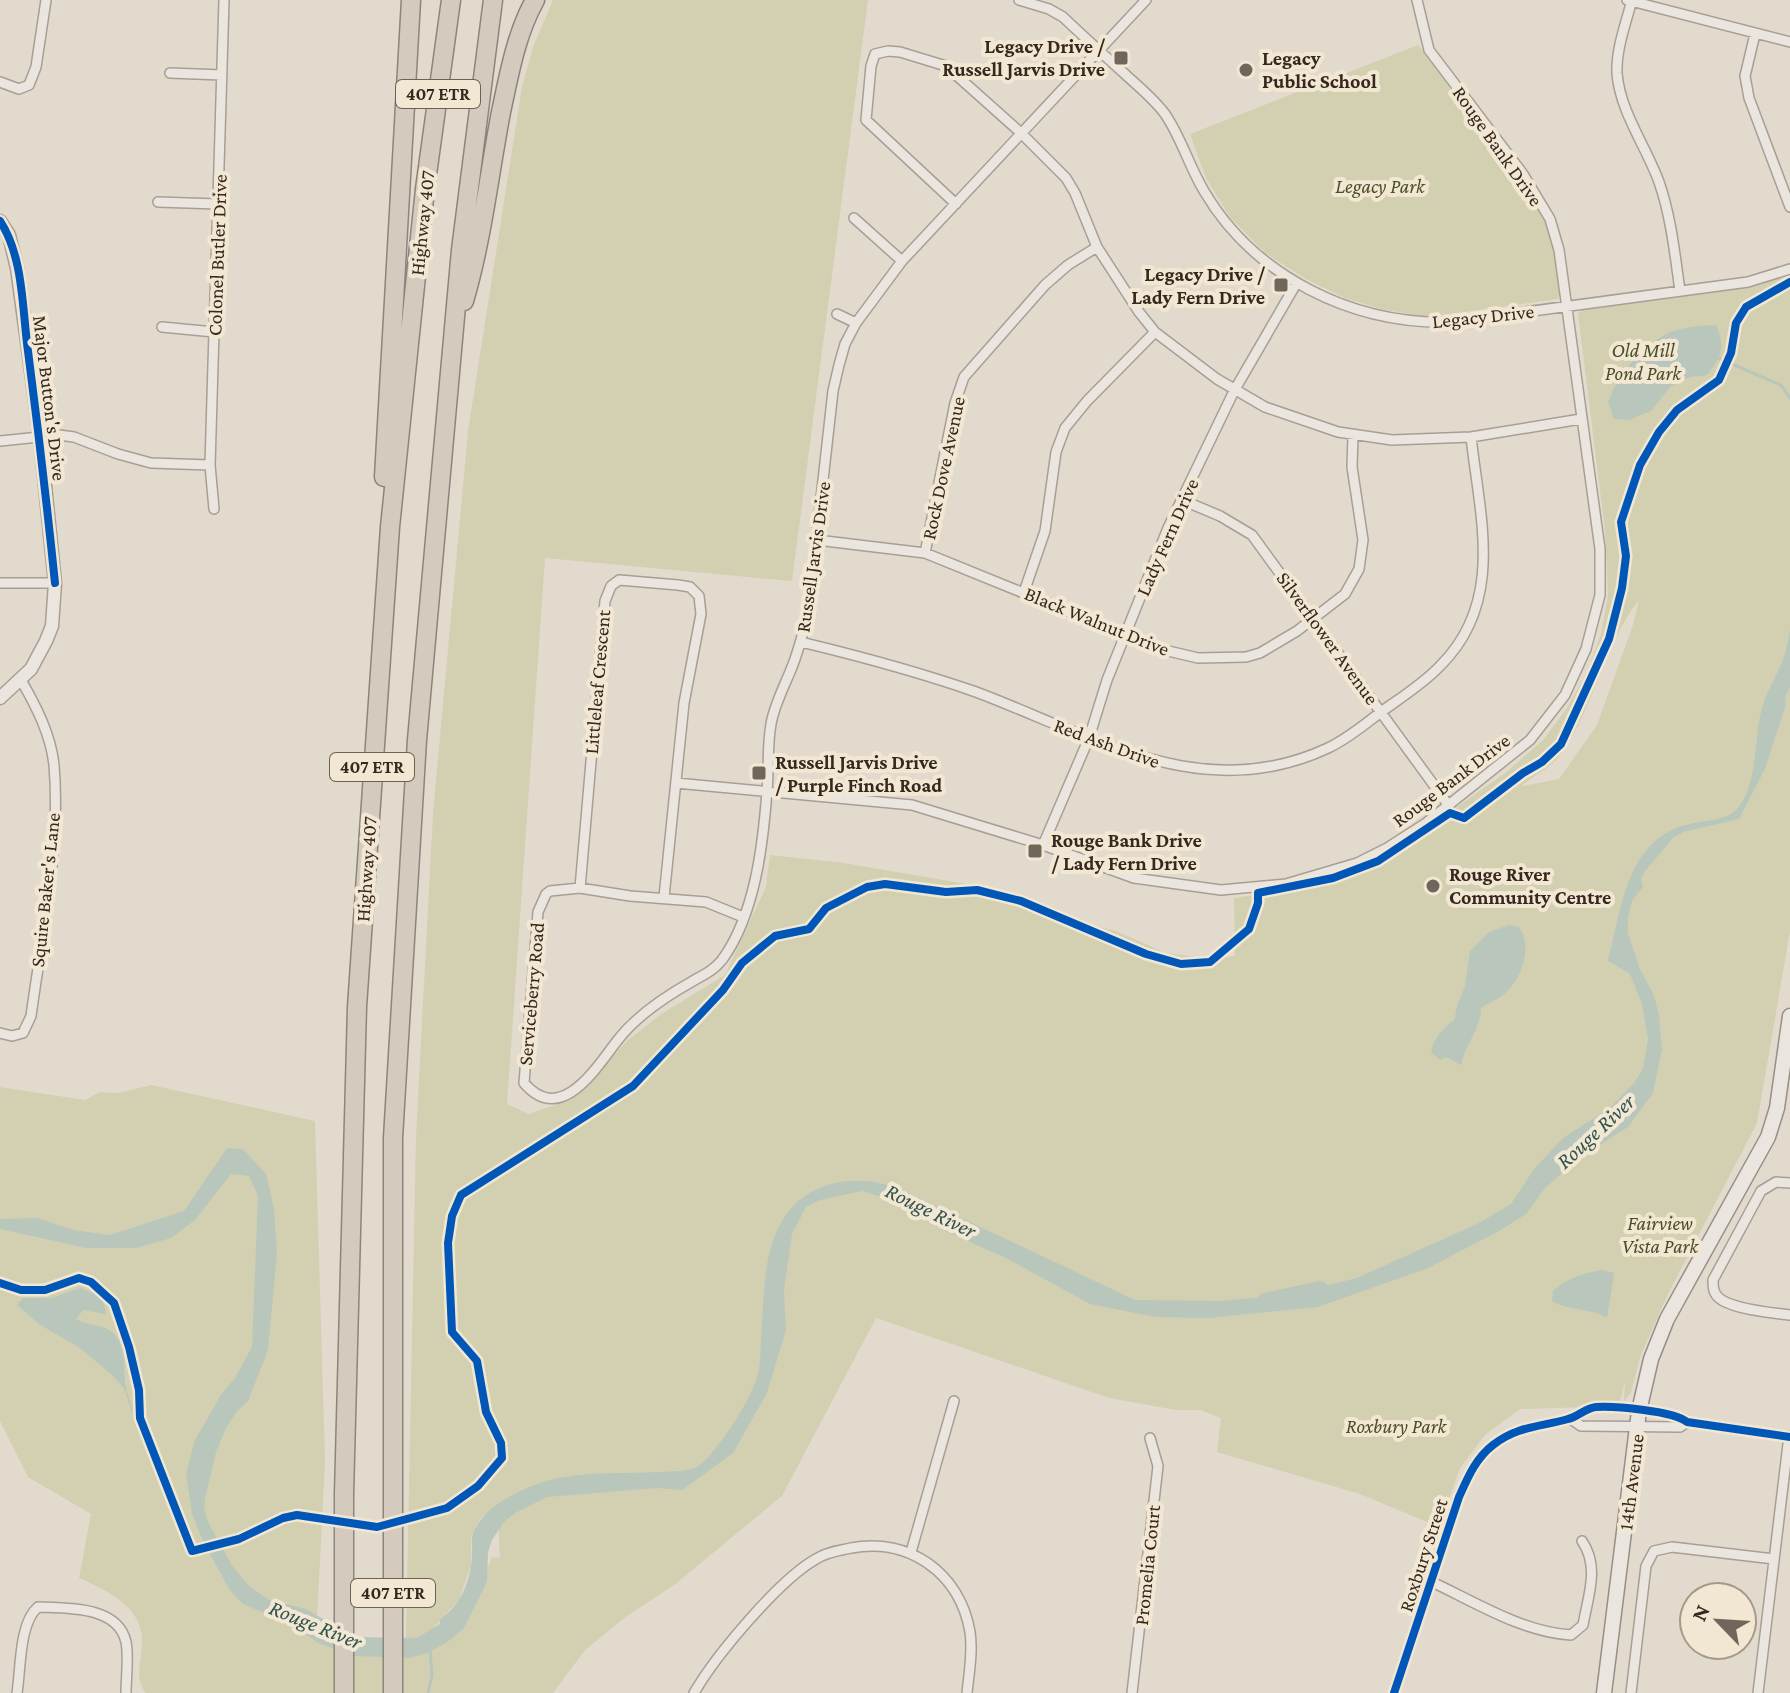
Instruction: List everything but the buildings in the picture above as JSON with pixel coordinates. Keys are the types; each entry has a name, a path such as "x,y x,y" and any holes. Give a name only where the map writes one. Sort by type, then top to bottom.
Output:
{"highway":[{"path":"390,527 384,476 411,0"},
{"name":"Highway 407","path":"344,1693 344,1494 357,1007 390,527 425,189 451,0"},
{"name":"407 ETR","path":"393,1693 393,1138 417,740 452,346 493,0"},
{"path":"452,346 474,266 510,70 527,14 535,0"}],"main road":[{"name":"14th Avenue","path":"1604,1693 1638,1418 1651,1359 1667,1319 1768,1137 1777,1108 1790,1016"}],"street":[{"path":"0,82 19,89 29,85 36,67 46,0"},
{"name":"Colonel Butler Drive","path":"214,509 210,465 224,0"},
{"path":"1019,0 1050,4"},
{"name":"Russell Jarvis Drive","path":"524,1083 530,1091 554,1098 576,1090 646,1012 715,968 731,946 755,889 772,719 801,642 808,614 833,391 845,344 856,323 902,261 1146,0"},
{"name":"Rouge Bank Drive","path":"676,783 912,805 1043,845 1134,878 1221,890 1286,884 1357,863 1387,848 1449,806 1530,740 1573,680 1586,649 1600,595 1598,530 1559,250 1550,219 1523,174 1429,50 1417,0"},
{"path":"1421,13 1426,0"},
{"path":"1680,291 1666,204 1626,110 1619,84 1619,56 1629,1 1790,42"},
{"name":"Legacy Drive","path":"1050,4 1154,100 1165,114 1203,190 1223,220 1258,256 1296,284 1358,309 1426,323 1451,322 1748,282 1790,269"},
{"path":"1755,34 1745,76 1749,98 1790,207"},
{"path":"956,204 866,120 875,54 900,52 946,66 1021,133 1066,178 1097,247 1155,332 1188,360 1234,391 1265,407 1353,435 1392,440 1471,437 1581,419"},
{"path":"170,73 222,75"},
{"path":"158,202 218,204"},
{"path":"854,218 902,261"},
{"name":"Major Button's Drive","path":"0,221 14,250 40,437 55,583 52,626 39,655 21,680 0,698"},
{"name":"Rock Dove Avenue","path":"925,553 955,403 964,377 1045,285 1068,265 1097,247"},
{"name":"Lady Fern Drive","path":"1043,845 1089,738 1126,634 1182,500 1234,391 1296,284"},
{"path":"837,314 856,323"},
{"path":"162,327 214,332"},
{"path":"1024,592 1045,531 1056,452 1065,428 1087,401 1155,332"},
{"name":"Black Walnut Drive","path":"817,540 925,553 1164,650 1198,658 1246,657 1276,645 1345,594 1359,569 1363,540 1352,467 1353,435"},
{"path":"0,441 74,437 151,463 210,465"},
{"name":"Red Ash Drive","path":"801,642 948,683 1165,764 1189,768 1249,769 1287,763 1343,741 1441,666 1475,618 1485,568 1471,437"},
{"name":"Silverflower Avenue","path":"1182,500 1228,520 1252,535 1449,806"},
{"name":"Littleleaf Crescent","path":"580,888 605,601 611,586 619,580 678,585 690,587 699,596 701,614 684,703 664,897"},
{"path":"0,583 55,583"},
{"name":"Squire Baker's Lane","path":"0,1033 12,1036 23,1033 31,1016 54,839 54,763 37,708 21,680"},
{"path":"580,888 630,896 706,902 743,917"},
{"name":"Serviceberry Road","path":"524,1083 538,912 550,891 580,888"},
{"path":"1790,1183 1776,1182 1761,1191 1713,1280 1713,1289 1718,1298 1737,1306 1790,1315"},
{"path":"911,1552 954,1401"},
{"name":"Roxbury Street","path":"1394,1690 1459,1497 1480,1457 1520,1428 1571,1419 1579,1412 1595,1407 1638,1418"},
{"path":"1638,1418 1681,1417 1687,1422 1789,1436 1758,1693"},
{"name":"Roxbury Street","path":"1571,1419 1581,1426 1638,1418"},
{"name":"Promelia Court","path":"1132,1693 1158,1466 1150,1438"},
{"path":"1432,1582 1523,1625 1571,1635 1583,1625 1592,1575 1592,1558 1582,1541"},
{"path":"694,1693 737,1634 779,1590 818,1557 862,1546 911,1552 934,1567 951,1586 969,1629 971,1645 967,1693"},
{"path":"1631,1693 1646,1566 1654,1551 1672,1547 1774,1559"},
{"path":"17,1693 25,1628 31,1613 38,1607 102,1614 117,1623 127,1646 126,1693"},
{"path":"1394,1690 1406,1693"}],"green space":[{"path":"553,0 868,0 792,581 545,558 507,1104 529,1114 572,1099 628,1040 663,1013 725,975 766,887 770,855 844,863 978,886 1018,897 1086,924 1116,931 1166,953 1213,959 1235,956 1234,898 1297,889 1381,861 1508,771 1543,740 1567,708 1587,672 1601,634 1608,596 1605,531 1578,313 1755,285 1781,278 1786,284 1790,282 1790,931 1757,1123 1668,1294 1640,1357 1631,1392 1624,1402 1625,1381 1619,1406 1520,1409 1485,1435 1460,1468 1439,1527 1360,1494 1217,1452 1221,1418 1201,1410 1176,1410 1109,1398 876,1318 782,1496 674,1585 624,1618 585,1650 553,1693 146,1693 140,1680 142,1639 136,1617 111,1594 79,1578 91,1514 28,1477 0,1421 0,1087 85,1100 100,1092 118,1093 151,1085 315,1121 325,1461 316,1641 400,1654 465,1613 487,1583 484,1578 492,1557 500,1558 497,1505 480,1519 474,1530 471,1565 459,1600 431,1631 416,1641 406,1641 416,1136 433,814 468,431 522,87 533,47","holes":["1639,600 1597,725 1559,779 1523,786 1553,763 1570,741 1616,638"]},
{"name":"Legacy Park","path":"1418,45 1521,175 1547,219 1561,292 1558,299 1427,317 1381,309 1345,298 1306,279 1265,253 1230,217 1206,178 1190,134"}],"water":[{"path":"1716,325 1721,340 1720,352 1707,375 1690,377 1671,386 1651,411 1629,420 1614,419 1608,402 1642,347 1652,345 1673,331"},
{"path":"1790,630 1790,687 1785,697 1786,704 1765,769 1739,819 1683,832 1673,838 1645,871 1641,879 1643,887 1632,901 1628,933 1659,1015 1662,1049 1653,1093 1628,1127 1579,1158 1545,1188 1526,1214 1428,1268 1318,1307 1208,1318 1156,1317 1090,1304 888,1199 862,1191 820,1200 806,1207 792,1234 784,1290 786,1330 767,1393 733,1453 682,1490 657,1488 547,1497 515,1513 504,1522 492,1540 488,1552 487,1582 464,1628 428,1653 409,1658 355,1656 318,1643 291,1624 243,1604 229,1589 192,1514 186,1474 195,1440 252,1347 258,1196 249,1176 231,1174 195,1220 171,1238 136,1248 86,1248 0,1229 0,1219 37,1218 73,1230 110,1235 184,1211 227,1148 243,1149 266,1174 274,1209 277,1253 268,1350 248,1401 226,1428 216,1452 204,1510 233,1567 249,1586 269,1600 306,1609 354,1637 417,1638 440,1624 440,1619 453,1608 463,1593 469,1575 474,1531 486,1514 502,1501 535,1485 560,1478 588,1474 684,1471 702,1464 731,1428 758,1373 765,1277 775,1236 797,1202 825,1186 856,1181 898,1188 1135,1300 1221,1301 1286,1295 1357,1278 1479,1223 1511,1204 1534,1169 1563,1138 1610,1108 1643,1069 1648,1039 1642,1004 1630,974 1608,961 1623,898 1640,859 1652,844 1669,831 1724,817 1740,805 1753,770 1763,705 1783,660"},
{"path":"1509,925 1519,927 1523,935 1525,954 1520,972 1503,995 1481,1008 1461,1065 1446,1057 1440,1060 1431,1052 1440,1033 1455,1019 1465,986 1470,951 1489,932"},
{"path":"1602,1270 1614,1273 1607,1318 1552,1301 1553,1291 1564,1283"},
{"path":"80,1288 102,1297 106,1314 83,1310 76,1319 108,1329 117,1337 132,1412 124,1388 111,1374 80,1348 39,1324 17,1305 23,1298 52,1298"}],"waterway":[{"path":"1718,358 1781,385 1790,398"},
{"name":"Rouge River","path":"1265,1301 1320,1289"},
{"path":"428,1693 432,1675 430,1650"}],"cycle path":[{"path":"0,221 14,251 21,284 55,583"},
{"path":"0,1283 21,1290 45,1290 79,1278 91,1282 114,1303 139,1390 140,1418 192,1551 239,1539 283,1518 297,1515 377,1527 447,1508 478,1486 502,1458 501,1443 486,1412 477,1361 452,1332 448,1243 452,1216 461,1195 633,1086 723,990 742,963 775,936 809,929 826,908 867,887 885,884 946,892 977,890 1021,901 1146,954 1181,964 1210,962 1249,929 1258,903 1258,893 1333,878 1378,861 1450,813 1464,818 1542,762 1561,744 1609,639 1622,588 1626,556 1621,522 1640,465 1659,432 1677,410 1719,380 1731,353 1736,323 1746,307 1790,282"},
{"path":"1394,1693 1459,1497 1477,1462 1502,1439 1520,1431 1572,1418 1592,1408 1605,1407 1658,1412 1687,1422 1790,1437"}],"place":[{"name":"Legacy Drive / Russell Jarvis Drive","path":"1121,58"},
{"name":"Legacy Public School","path":"1246,70"},
{"name":"Legacy Drive / Lady Fern Drive","path":"1281,285"},
{"name":"Russell Jarvis Drive / Purple Finch Road","path":"759,773"},
{"name":"Rouge Bank Drive / Lady Fern Drive","path":"1035,851"},
{"name":"Rouge River Community Centre","path":"1433,886"}],"park label":[{"name":"Old Mill Pond Park","path":"1643,362"},
{"name":"Fairview Vista Park","path":"1660,1234"},
{"name":"Roxbury Park","path":"1396,1426"}]}
